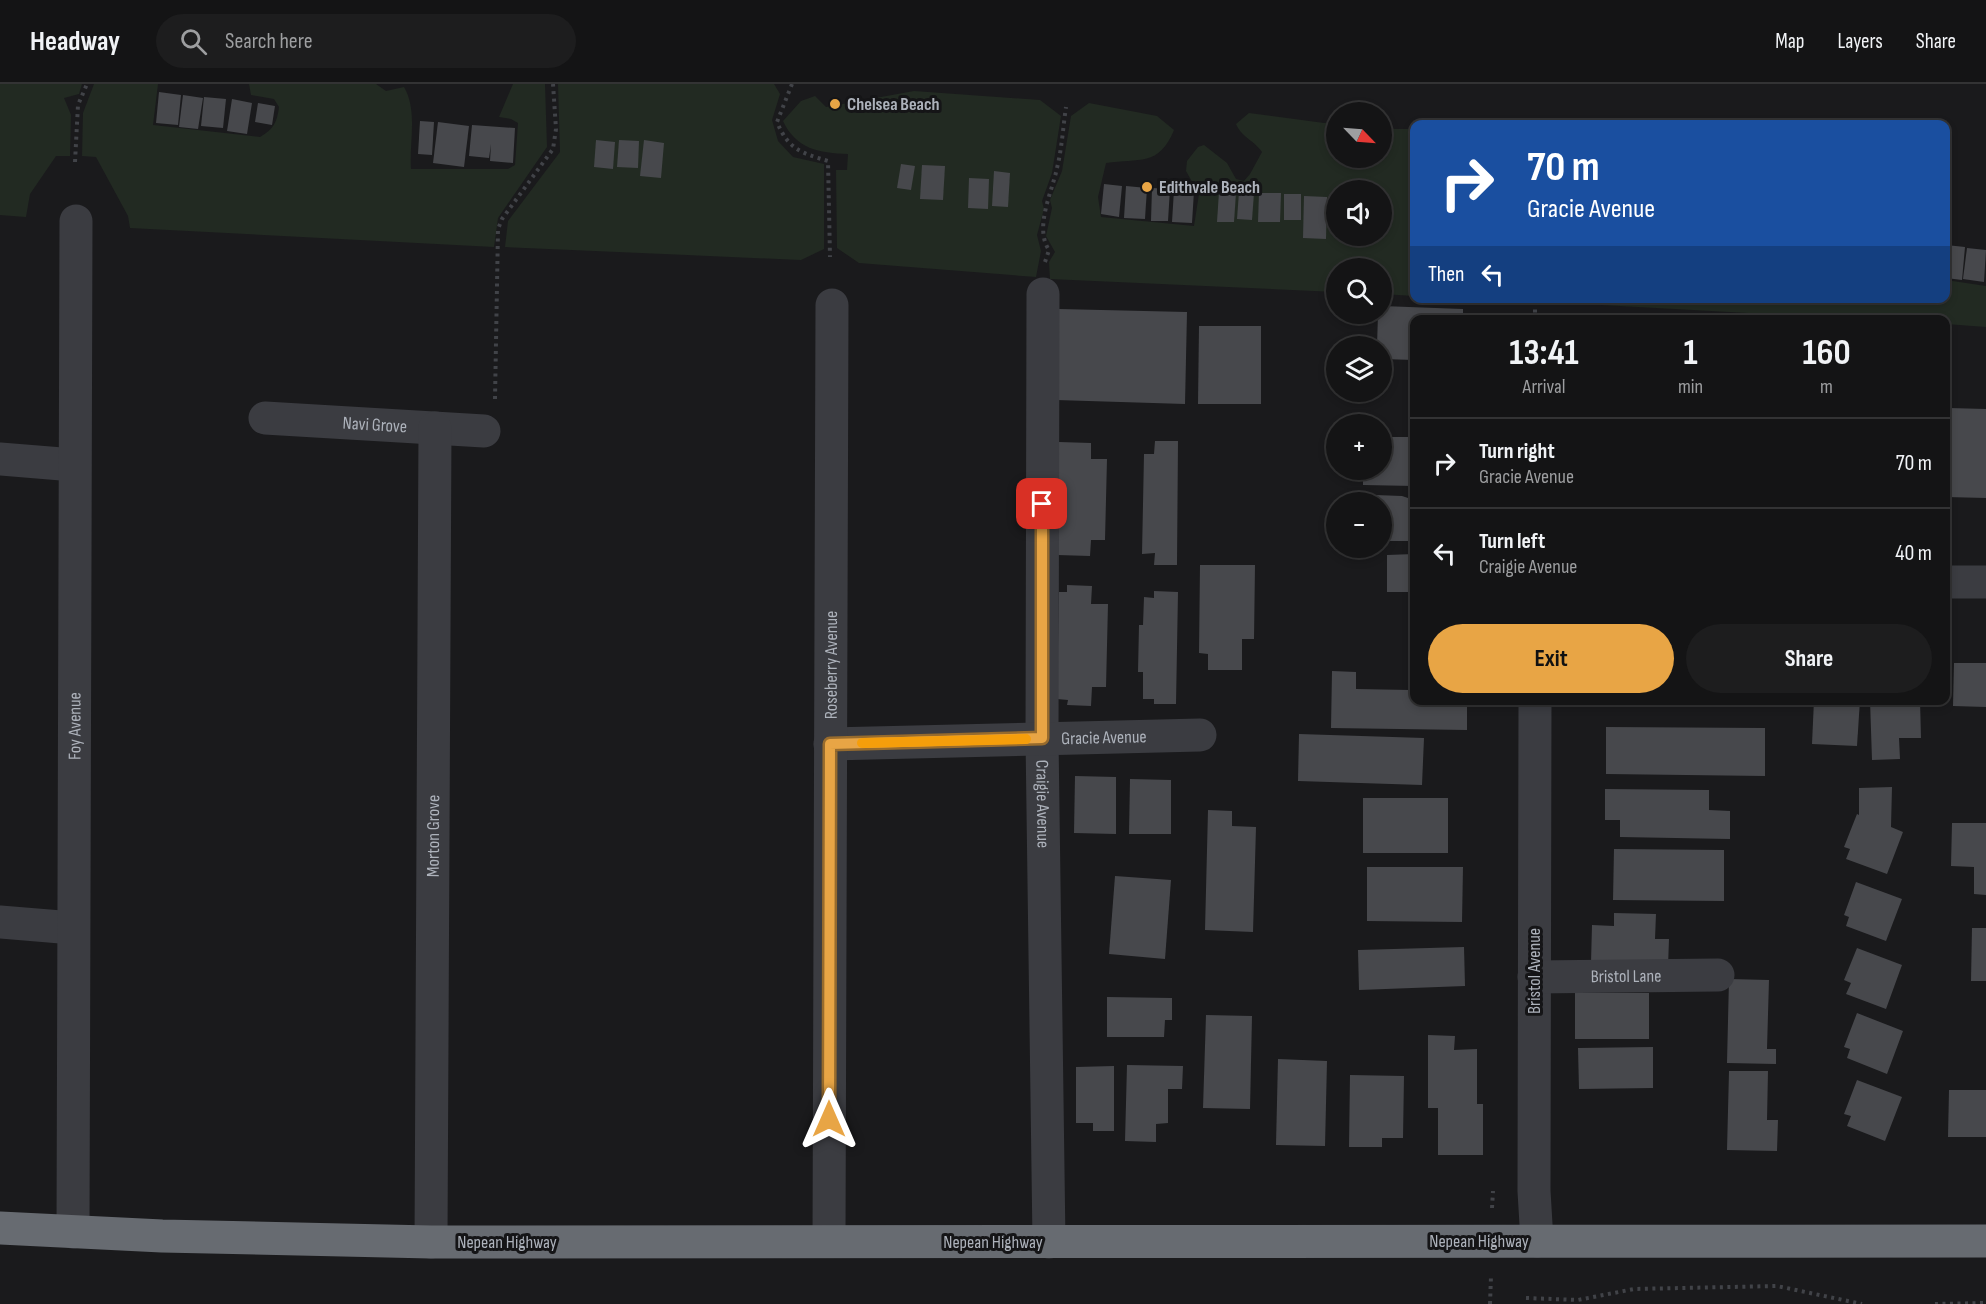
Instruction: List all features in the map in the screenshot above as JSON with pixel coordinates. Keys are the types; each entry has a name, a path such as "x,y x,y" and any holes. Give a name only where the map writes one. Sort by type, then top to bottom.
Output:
{"highway":[{"name":"Nepean Highway","path":"0,1228 431,1242 1986,1240"}],"street":[{"name":"Foy Avenue","path":"73,1232 76,221"},
{"name":"Craigie Avenue","path":"1043,294 1042,738 1049,1242"},
{"name":"Roseberry Avenue","path":"829,1241 832,305"},
{"name":"Navi Grove","path":"265,418 484,431"},
{"name":"Morton Grove","path":"431,1242 435,428"},
{"path":"0,459 74,465"},
{"path":"1950,582 1986,582"},
{"name":"Bristol Avenue","path":"1535,705 1534,977 1537,1241"},
{"name":"Gracie Avenue","path":"830,744 1200,735"},
{"path":"0,922 73,928"},
{"name":"Bristol Lane","path":"1534,977 1718,975"}],"path":[{"path":"75,162 78,105 87,84"},
{"path":"484,431 495,406 498,228 502,219 553,149 555,129 553,84"},
{"path":"792,84 777,122 784,139 801,153 828,161 830,257"},
{"path":"1043,294 1045,263 1049,250 1042,241 1047,199 1057,169 1066,107"},
{"path":"1526,1298 1578,1300 1634,1289 1777,1286 1862,1304"},
{"path":"1935,1304 1986,1304"}],"shaded area":[{"path":"0,84 82,84 79,94 64,98 71,115 70,156 56,156 30,194 26,217 0,215"},
{"path":"94,84 158,84 153,125 260,137 274,125 279,107 274,99 251,95 249,84 376,84 386,91 404,87 411,106 412,117 411,169 508,169 515,165 518,123 499,117 513,84 545,84 547,147 498,218 494,247 130,228 128,216 96,157 82,156 83,113"},
{"path":"558,84 774,84 780,94 772,120 778,141 793,157 824,164 824,249 801,260 505,247 508,221 560,152"},
{"path":"914,91 1040,100 1061,116 1052,173 1042,201 1044,209 1037,235 1041,251 1036,277 859,263 837,248 836,170 847,170 848,154 810,148 795,138 783,121 801,101 815,96 826,107"},
{"path":"1089,103 1157,116 1174,130 1162,150 1155,155 1138,160 1106,163 1098,197 1101,217 1194,226 1199,194 1186,171 1187,161 1198,147 1204,145 1227,163 1236,179 1244,181 1262,152 1241,133 1236,124 1249,113 1326,123 1326,168 1392,168 1392,129 1410,129 1410,296 1392,295 1392,258 1326,258 1326,292 1050,279 1049,262 1055,252 1046,236 1052,208 1050,200 1062,171 1071,116"},
{"path":"1950,281 1986,286 1986,327 1950,324 1950,315 1786,315 1564,303 1950,303"}],"building":[{"path":"159,92 181,95 178,125 156,123"},
{"path":"183,95 203,98 198,129 179,127"},
{"path":"204,97 226,99 223,128 201,126"},
{"path":"232,99 252,103 247,134 227,131"},
{"path":"258,103 275,106 272,125 255,122"},
{"path":"420,121 434,122 432,155 418,154"},
{"path":"438,122 469,126 464,167 433,163"},
{"path":"472,125 515,128 513,163 490,161 491,144 489,158 469,156"},
{"path":"596,140 615,142 613,169 594,167"},
{"path":"619,140 639,141 638,168 617,167"},
{"path":"644,140 664,143 661,178 640,176"},
{"path":"901,164 915,166 911,190 897,188"},
{"path":"922,165 945,166 943,200 920,199"},
{"path":"994,171 1010,173 1008,207 992,206"},
{"path":"969,178 989,179 988,209 968,208"},
{"path":"1104,184 1122,186 1119,217 1101,214"},
{"path":"1126,186 1147,188 1145,219 1124,218"},
{"path":"1152,188 1170,189 1168,221 1151,221"},
{"path":"1174,190 1194,191 1192,223 1172,222"},
{"path":"1219,192 1236,193 1234,222 1217,222"},
{"path":"1239,192 1254,193 1252,220 1237,219"},
{"path":"1259,193 1281,193 1280,222 1258,222"},
{"path":"1284,194 1301,194 1301,220 1284,220"},
{"path":"1304,196 1326,197 1326,239 1303,238"},
{"path":"1950,245 1965,247 1962,280 1950,278"},
{"path":"1967,248 1986,250 1984,282 1963,279"},
{"path":"1392,306 1463,309 1463,315 1410,315 1410,360 1392,359 1392,336 1377,336 1378,324 1392,324"},
{"path":"1059,309 1187,312 1185,404 1056,400"},
{"path":"1199,326 1261,326 1261,404 1198,404"},
{"path":"1950,408 1986,409 1986,498 1950,497"},
{"path":"1392,437 1410,437 1410,486 1363,485 1363,480 1392,480"},
{"path":"1155,441 1178,441 1177,565 1154,565 1155,553 1142,554 1144,454 1154,454"},
{"path":"1059,442 1091,443 1091,459 1107,459 1105,540 1091,540 1090,556 1057,555"},
{"path":"1392,496 1410,499 1410,541 1392,541"},
{"path":"1410,554 1410,592 1387,592 1387,558 1392,558 1392,555"},
{"path":"1200,565 1255,565 1254,639 1242,639 1242,670 1208,670 1208,654 1199,653"},
{"path":"1067,585 1092,586 1091,604 1108,604 1106,687 1092,687 1091,706 1067,705 1068,700 1057,699 1059,592 1067,592"},
{"path":"1154,591 1178,592 1176,704 1154,704 1154,699 1143,699 1143,672 1138,672 1139,625 1143,625 1144,597 1154,598"},
{"path":"1954,663 1986,663 1986,707 1953,706"},
{"path":"1332,671 1356,672 1356,689 1410,690 1410,705 1467,705 1467,730 1331,728"},
{"path":"1814,705 1860,705 1857,746 1812,744"},
{"path":"1870,705 1920,705 1921,738 1899,738 1900,759 1872,760"},
{"path":"1606,727 1765,728 1765,776 1606,774"},
{"path":"1299,734 1424,738 1422,785 1298,781"},
{"path":"1075,776 1116,777 1116,834 1074,833"},
{"path":"1130,779 1171,780 1171,834 1129,834"},
{"path":"1892,787 1891,827 1903,832 1887,874 1846,859 1850,849 1844,847 1857,814 1859,815 1859,788"},
{"path":"1605,789 1709,790 1709,810 1730,811 1730,839 1620,837 1620,820 1605,820"},
{"path":"1363,798 1448,798 1448,853 1363,853"},
{"path":"1208,810 1232,811 1232,826 1256,827 1253,932 1205,930"},
{"path":"1952,823 1986,823 1986,895 1974,894 1974,867 1951,866"},
{"path":"1614,849 1724,850 1724,901 1613,900"},
{"path":"1367,867 1463,867 1462,922 1367,921"},
{"path":"1115,876 1171,880 1165,959 1109,954"},
{"path":"1856,882 1902,899 1886,941 1846,926 1849,917 1844,915"},
{"path":"1614,913 1656,914 1655,939 1669,939 1668,967 1591,963 1592,925 1614,926"},
{"path":"1972,928 1986,928 1986,981 1971,981"},
{"path":"1464,947 1465,986 1359,990 1358,950"},
{"path":"1857,948 1902,965 1886,1009 1846,994 1851,983 1844,980"},
{"path":"1729,979 1769,980 1767,1049 1776,1049 1776,1064 1727,1063"},
{"path":"1575,993 1649,993 1649,1039 1575,1039"},
{"path":"1107,997 1172,998 1172,1020 1165,1020 1164,1037 1107,1037"},
{"path":"1857,1013 1903,1031 1887,1074 1847,1058 1850,1049 1844,1047"},
{"path":"1206,1015 1252,1016 1250,1109 1203,1108"},
{"path":"1428,1035 1455,1036 1454,1050 1477,1049 1477,1104 1483,1104 1483,1155 1438,1155 1438,1108 1428,1108"},
{"path":"1653,1047 1653,1088 1579,1089 1578,1048"},
{"path":"1278,1059 1327,1061 1325,1146 1276,1145"},
{"path":"1127,1065 1183,1066 1182,1089 1168,1089 1168,1123 1156,1124 1156,1142 1125,1141"},
{"path":"1114,1066 1114,1131 1093,1131 1093,1123 1076,1123 1076,1067"},
{"path":"1729,1071 1768,1071 1767,1120 1778,1120 1777,1151 1727,1150"},
{"path":"1350,1075 1404,1076 1403,1138 1382,1138 1382,1147 1349,1147"},
{"path":"1857,1080 1902,1097 1885,1141 1847,1126 1851,1116 1844,1114"},
{"path":"1949,1090 1986,1090 1986,1137 1948,1137"}],"slow traffic":[{"path":"862,743 1026,739"}],"place":[{"name":"Chelsea Beach","path":"835,104"},
{"name":"Edithvale Beach","path":"1147,187"}],"route":[{"path":"829,1119 830,744 1042,738 1042,504"}]}
